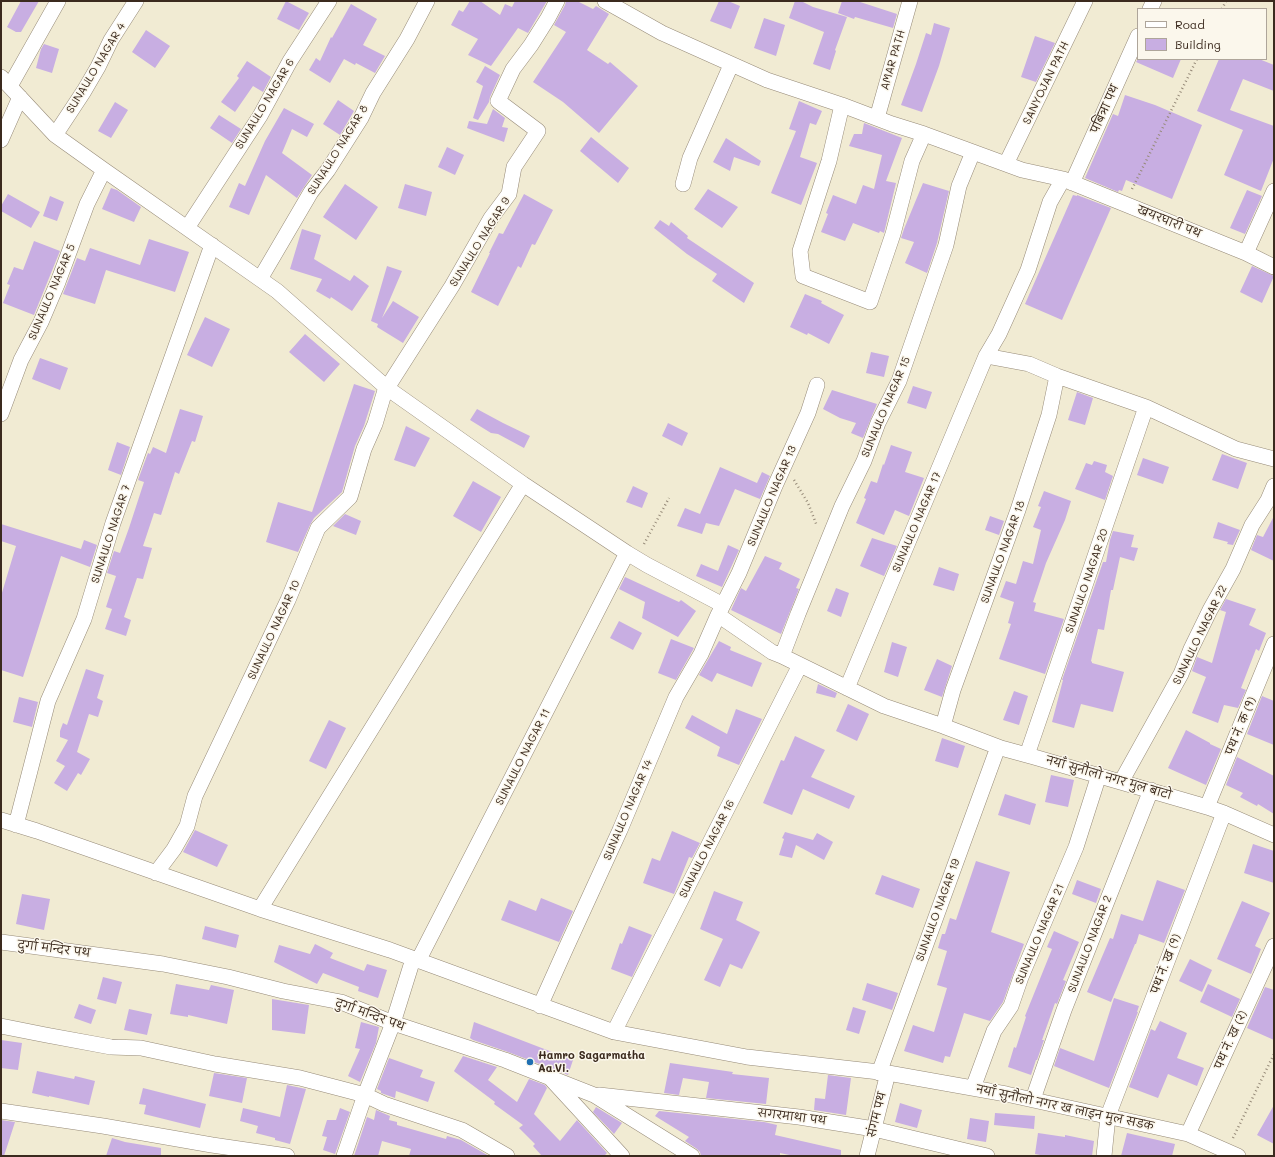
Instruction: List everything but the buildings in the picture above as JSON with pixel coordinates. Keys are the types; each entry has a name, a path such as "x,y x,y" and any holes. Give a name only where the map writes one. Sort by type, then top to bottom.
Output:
{"street":[{"path":"1,140 10,87 58,1"},
{"name":"SUNAULO NAGAR 4","path":"55,135 84,91 111,40 136,1"},
{"name":"SUNAULO NAGAR 6","path":"187,228 260,116 290,61 329,1"},
{"name":"SUNAULO NAGAR 8","path":"260,278 312,192 361,118 373,92 407,39 428,1"},
{"name":"SUNAULO NAGAR 9","path":"387,388 452,286 491,218 509,194 514,167 538,131 498,101 513,69 531,45 557,1"},
{"name":"खयरघारी पथ","path":"604,1 662,33 767,80 842,105 1022,170 1067,181 1246,253 1274,267"},
{"name":"AMAR PATH","path":"877,118 910,1"},
{"name":"SANYOJAN PATH","path":"1006,164 1085,1"},
{"name":"पबित्रा पथ","path":"986,356 999,334 1028,270 1050,202 1067,181 1137,38"},
{"path":"683,184 690,158 731,65"},
{"name":"नयाँ सुनौलो नगर मुल बाटो","path":"10,87 55,135 260,278 277,291 387,388 523,484 632,556 721,610 772,652 884,706 944,726 998,747 1207,807 1274,835"},
{"path":"842,105 829,162 800,251 804,276 870,302 893,234 912,161 924,134"},
{"name":"SUNAULO NAGAR 15","path":"782,656 842,506 864,461 878,423 899,381 946,245 959,186 973,152"},
{"name":"SUNAULO NAGAR 5","path":"1,414 21,360 41,322 58,282 87,204 104,170"},
{"path":"1246,253 1274,191"},
{"name":"SUNAULO NAGAR 7","path":"16,825 48,701 84,619 113,524 212,245"},
{"path":"986,356 1029,364 1057,376 1146,407 1236,449 1274,459"},
{"name":"SUNAULO NAGAR 17","path":"847,688 986,356"},
{"name":"SUNAULO NAGAR 18","path":"944,726 953,690 1018,510 1049,415 1057,376"},
{"name":"SUNAULO NAGAR 13","path":"721,610 739,573 808,413 817,386"},
{"name":"SUNAULO NAGAR 10","path":"156,873 174,849 188,826 195,796 288,600 318,528 350,497 364,449 375,424 387,388"},
{"name":"SUNAULO NAGAR 20","path":"1027,755 1146,407"},
{"path":"260,909 523,484"},
{"name":"SUNAULO NAGAR 22","path":"1121,782 1181,674 1191,649 1210,610 1233,569 1252,526 1274,486"},
{"name":"SUNAULO NAGAR 11","path":"344,1156 365,1095 416,960 632,556"},
{"name":"SUNAULO NAGAR 14","path":"540,1006 620,830 676,697 701,654 721,610"},
{"name":"पथ नं. क (१)","path":"1207,807 1274,644"},
{"name":"SUNAULO NAGAR 16","path":"614,1032 800,665"},
{"name":"SUNAULO NAGAR 19","path":"884,1073 998,747"},
{"name":"SUNAULO NAGAR 21","path":"972,1088 994,1032 1011,1006 1021,976 1076,847 1099,776"},
{"name":"SUNAULO NAGAR 2","path":"1033,1099 1064,1010 1151,790"},
{"name":"पथ नं. ख (१)","path":"1104,1156 1108,1116 1224,813"},
{"name":"नयाँ सुनौलो नगर ख लाइन मुल सडक","path":"1,820 37,831 260,909 390,950 614,1032 747,1057 884,1073 1033,1099 1188,1134 1232,1154"},
{"name":"दुर्गा मन्दिर पथ","path":"1,942 163,964 228,977 283,991 341,1002 393,1023 505,1060 594,1095 692,1156"},
{"name":"पथ नं. ख (२)","path":"1188,1134 1274,946"},
{"path":"1,1026 46,1036 111,1047 141,1048 215,1064 300,1078 365,1095 384,1104 462,1130 506,1156"},
{"name":"संगम पथ","path":"867,1156 874,1129 884,1073"},
{"path":"549,1077 622,1156"},
{"name":"सगरमाथा पथ","path":"594,1095 799,1117 874,1129 987,1156"},
{"path":"1,1111 287,1156"}],"path":[{"path":"1125,204 1197,60"},
{"path":"790,454 789,471 808,502 816,525 829,540"},
{"path":"632,556 669,498"},
{"path":"1232,1154 1274,1054"}],"place":[{"name":"Hamro Sagarmatha Aa.Vi.","path":"530,1062"}]}
